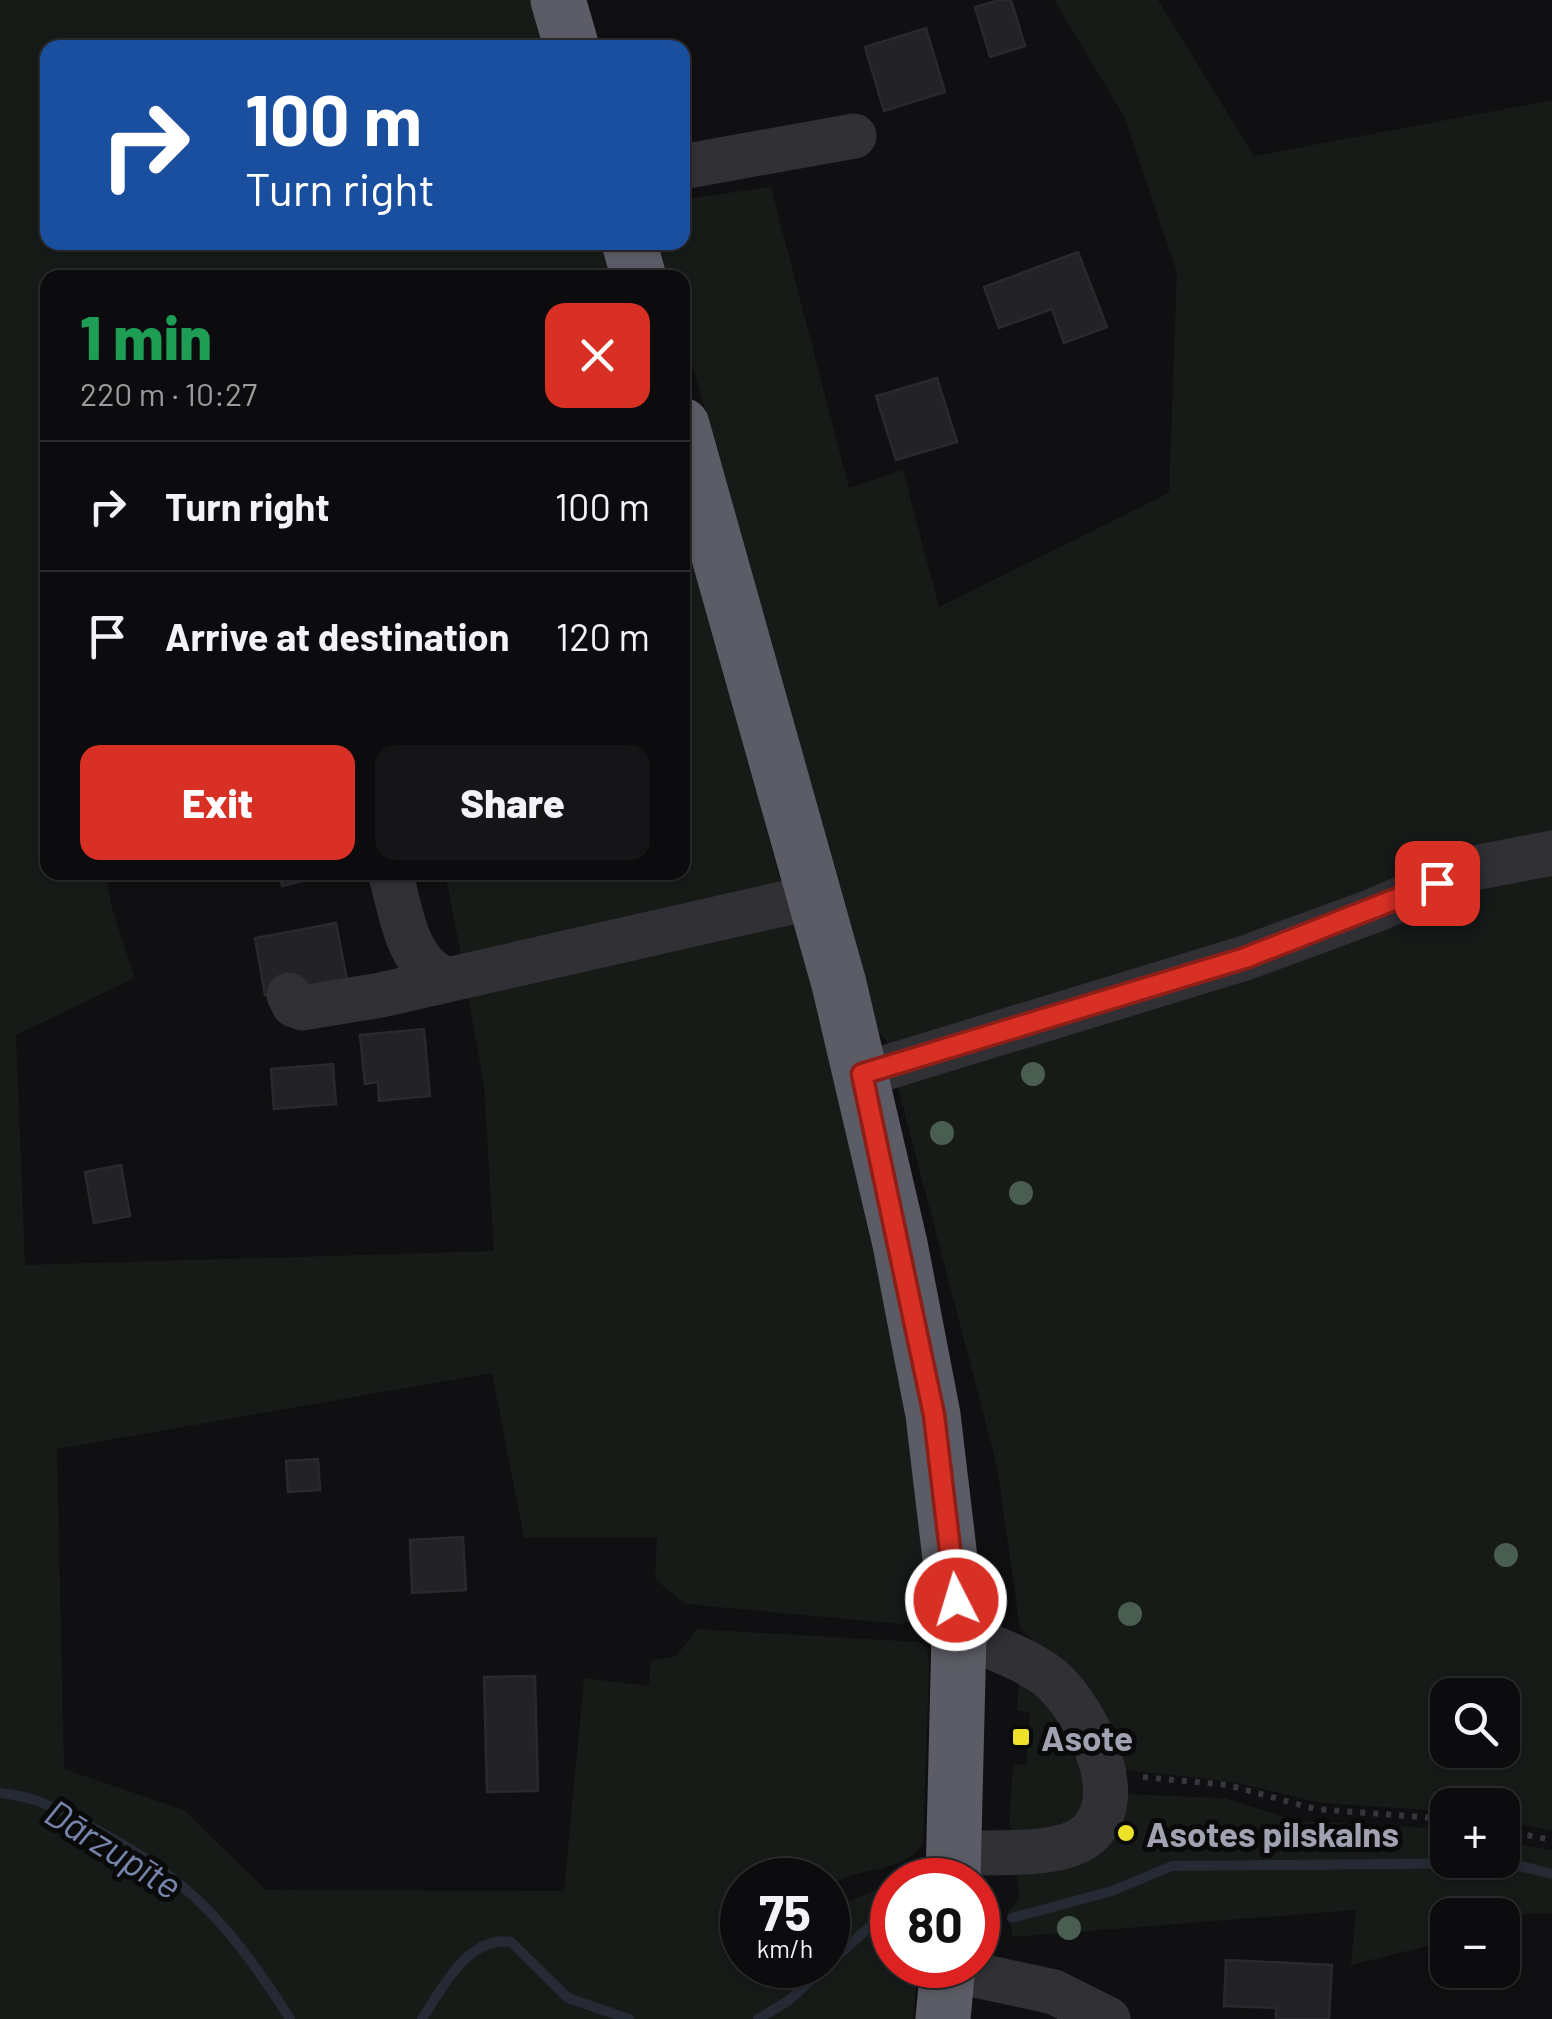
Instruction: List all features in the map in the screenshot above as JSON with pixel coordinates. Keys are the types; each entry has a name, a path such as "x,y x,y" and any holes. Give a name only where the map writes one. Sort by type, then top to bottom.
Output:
{"highway":[{"path":"558,0 570,40"},
{"path":"690,458 816,896 862,1074 934,1415 959,1634 954,1858"}],"lane":[{"path":"690,166 854,136"},
{"path":"862,1074 1245,958 1373,911 1469,869 1552,853"},
{"path":"393,880 417,957 428,970 445,979"},
{"path":"289,995 294,1006 302,1008 816,896"},
{"path":"959,1634 1026,1662 1060,1686 1088,1724 1103,1773 1101,1815 1079,1840 1000,1858"},
{"path":"992,1988 1054,1992 1108,2019"}],"path":[{"path":"1103,1773 1228,1785 1315,1809 1430,1818"},
{"path":"1520,1834 1552,1840"}],"shaded area":[{"path":"0,0 533,0 545,40 40,40 40,250 604,250 610,270 40,270 40,880 108,880 111,905 135,978 16,1035 25,1265 494,1251 484,1087 466,983 790,908 828,1047 888,1320 918,1495 928,1607 918,1618 901,1624 685,1604 655,1579 657,1538 524,1538 492,1373 57,1449 64,1769 184,1810 266,1890 564,1891 584,1678 649,1686 651,1661 676,1656 697,1629 919,1642 927,1648 929,1664 923,1843 915,1853 907,1858 870,1858 870,1870 850,1876 850,1858 720,1858 720,1988 850,1988 850,1901 870,1892 870,1988 916,1988 913,2019 0,2019"},
{"path":"1054,0 1158,0 1254,156 1552,100 1552,843 890,1046 878,1031 690,356 690,270 665,270 659,250 690,250 690,198 771,187 849,488 903,470 939,607 1169,493 1177,272 1124,116"},
{"path":"690,544 781,883 463,965 446,880 690,880"},
{"path":"1552,870 1552,1831 1520,1824 1520,1788 1430,1788 1430,1810 1320,1803 1234,1782 1118,1769 1049,1656 1020,1628 997,1466 897,1084 1450,896"},
{"path":"1019,1684 1040,1684 1090,1780 1073,1831 1014,1834 1009,1827 1013,1764 1026,1765 1030,1713 1017,1710"},
{"path":"1122,1794 1224,1798 1298,1821 1430,1828 1430,1878 1520,1878 1520,1845 1552,1850 1552,1914 1520,1914 1520,1898 1430,1898 1430,1945 1351,1965 1356,1910 1013,1937 1008,1912 1020,1897 1016,1872"}],"building":[{"path":"1011,0 1025,46 990,57 975,7"},
{"path":"926,28 945,92 884,111 865,47"},
{"path":"1078,252 1107,327 1064,343 1052,309 999,328 984,287"},
{"path":"937,378 957,442 896,460 876,396"},
{"path":"281,880 307,880 282,886"},
{"path":"336,923 347,980 265,995 255,938"},
{"path":"424,1029 430,1096 379,1101 378,1082 365,1084 360,1035"},
{"path":"333,1064 336,1104 274,1109 271,1069"},
{"path":"121,1165 130,1216 94,1223 85,1172"},
{"path":"318,1459 320,1490 288,1492 286,1461"},
{"path":"463,1537 466,1590 412,1593 410,1540"},
{"path":"535,1676 538,1791 487,1792 484,1677"},
{"path":"1226,1960 1332,1965 1329,2019 1276,2019 1276,2008 1224,2006"}],"waterway":[{"name":"Dārzupīte","path":"0,1793 50,1806 115,1840 175,1880 224,1927 290,2019"},
{"name":"Dārzupīte","path":"1012,1918 1112,1891 1172,1866 1508,1863 1552,1874"},
{"name":"Dārzupīte","path":"758,2019 788,2001 870,1928"},
{"name":"Dārzupīte","path":"422,2019 458,1966 482,1947 496,1942 511,1942 568,1998 629,2019"}],"place":[{"name":"Asote","path":"1021,1737"},
{"name":"Asotes pilskalns","path":"1126,1833"}],"route":[{"path":"956,1600 934,1415 862,1074 1245,958 1437,883"}]}
